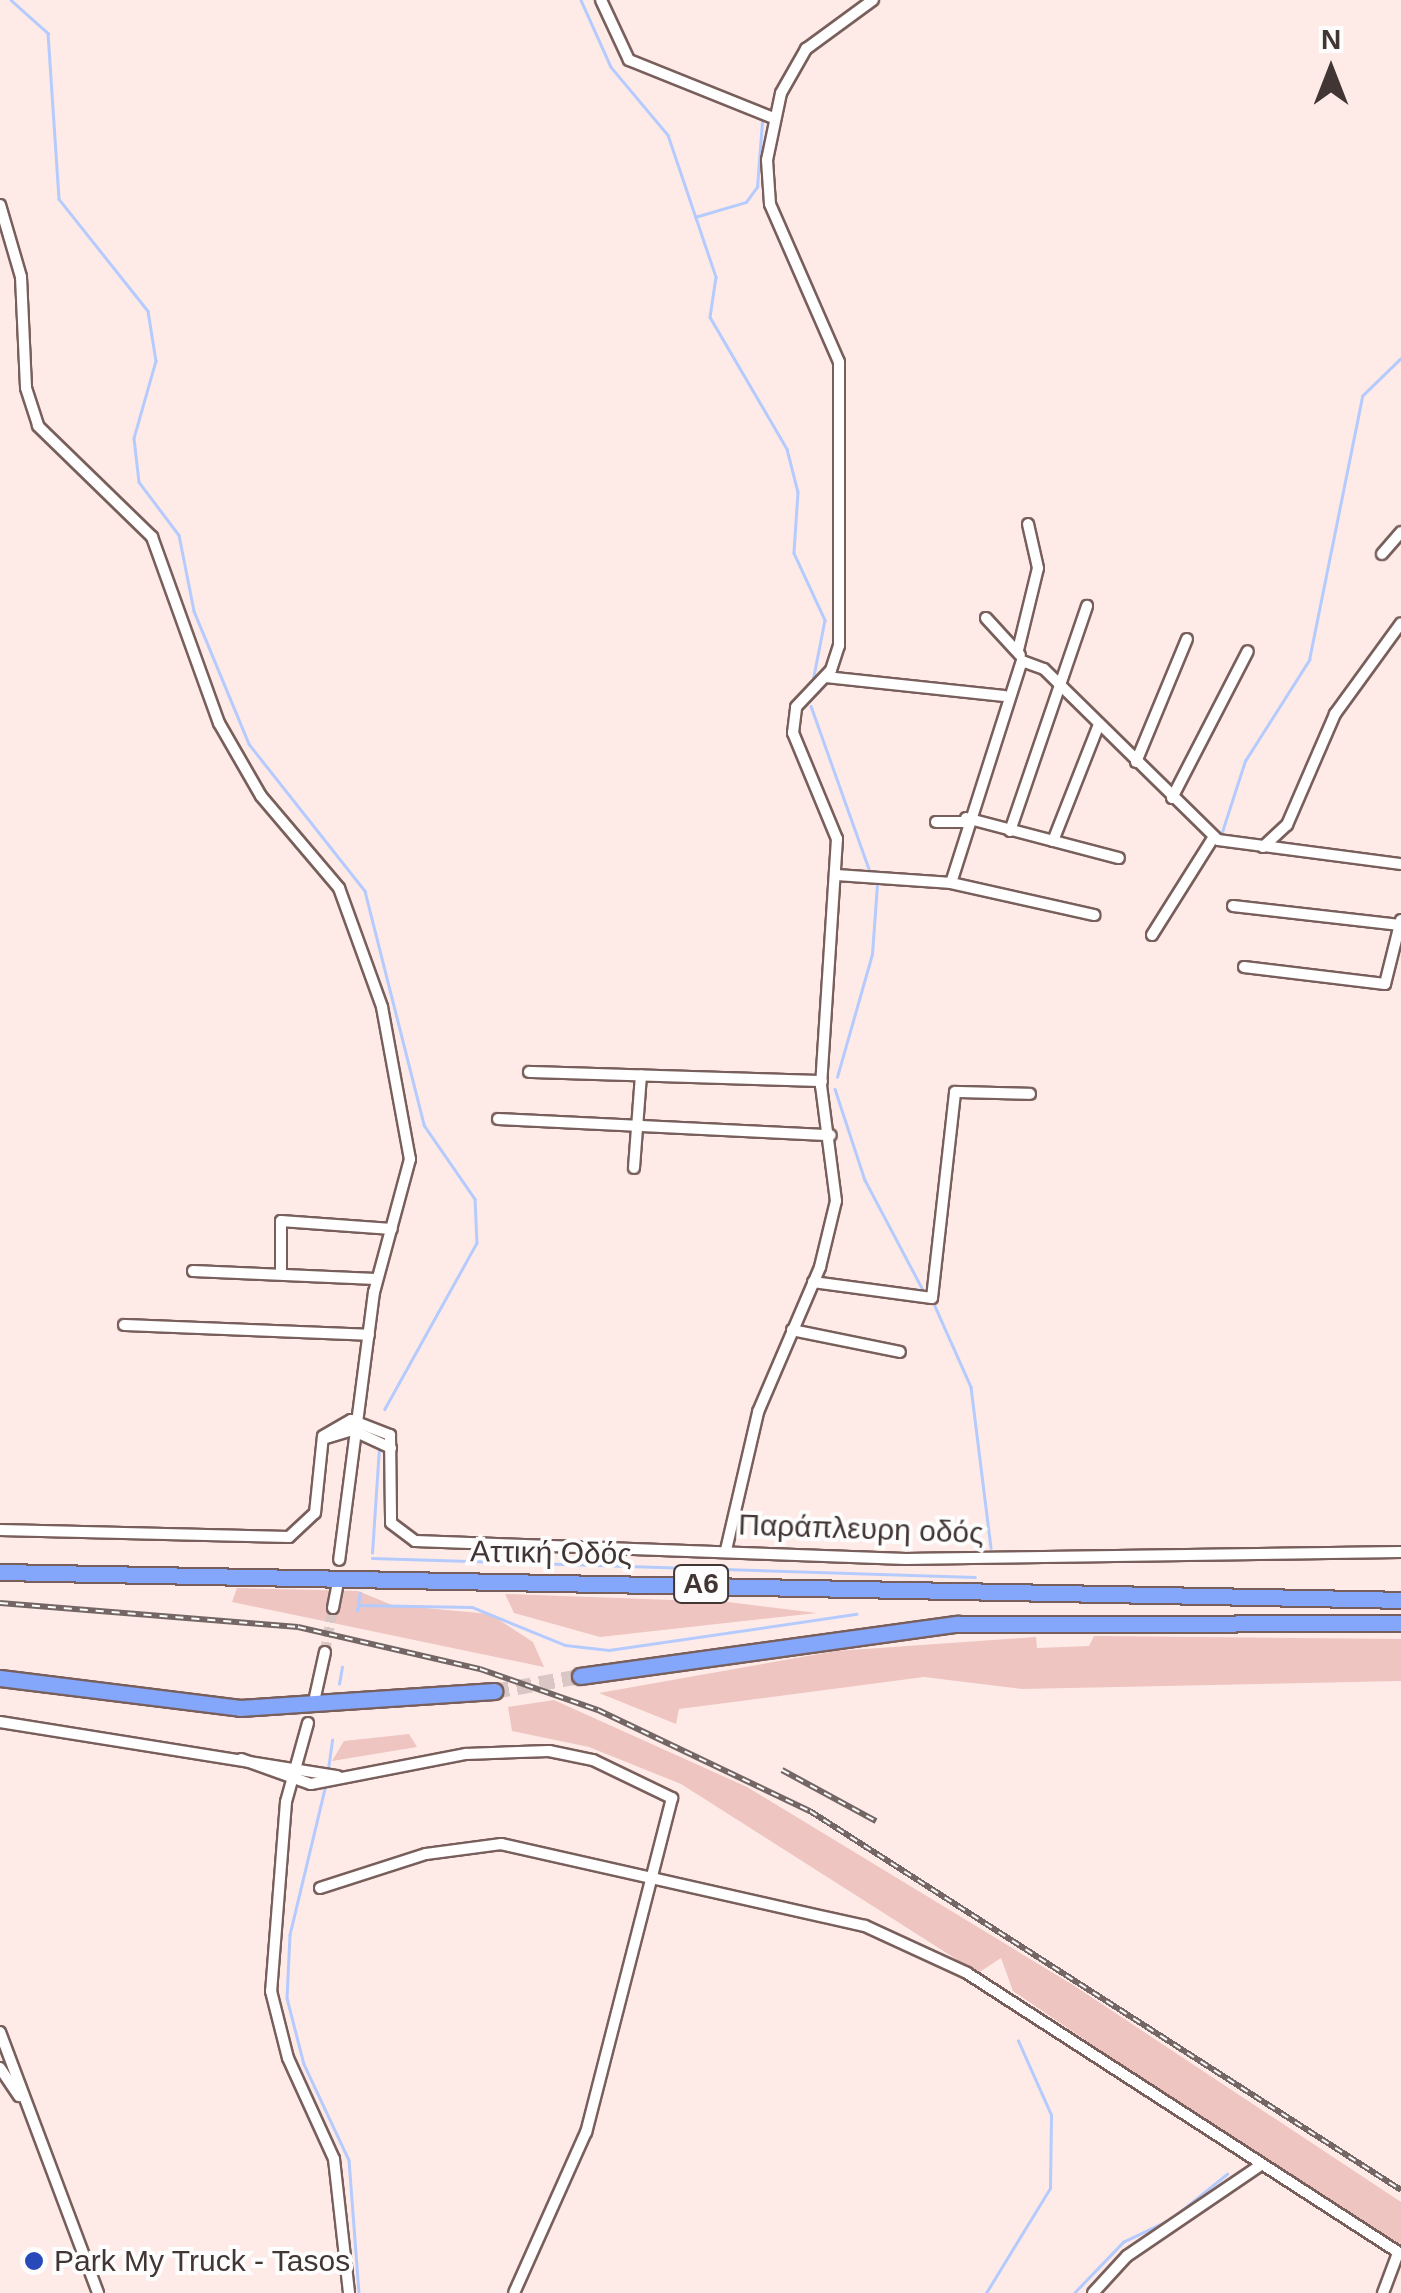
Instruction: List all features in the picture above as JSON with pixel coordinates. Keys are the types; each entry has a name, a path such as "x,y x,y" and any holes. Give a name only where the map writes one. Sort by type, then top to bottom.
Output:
{"highway":[{"name":"Αττική Οδός","path":"0,1572 1401,1600"},
{"name":"Α6","path":"580,1676 958,1624 1401,1623"},
{"path":"0,1678 240,1708 494,1691"}],"street":[{"path":"602,0 629,60 773,118"},
{"path":"726,1550 752,1433 834,1222 831,1136 822,1080 838,875 837,839 793,733 796,707 826,677 840,630 839,362 770,204 773,118 806,49 874,0"},
{"path":"0,206 18,260 26,388 38,426 143,524 239,762 347,903 376,982 409,1144 392,1230 376,1279 339,1560"},
{"path":"952,882 965,820 1020,656 1038,568 1028,524"},
{"path":"1382,554 1401,532"},
{"path":"1010,831 1086,606"},
{"path":"986,618 1020,656 1060,684 1212,838 1401,864"},
{"path":"1263,847 1287,825 1334,714 1401,623"},
{"path":"1136,762 1187,639"},
{"path":"1172,798 1248,651"},
{"path":"826,677 1004,696"},
{"path":"1053,841 1099,724"},
{"path":"936,822 965,820 1119,858"},
{"path":"1152,935 1212,838"},
{"path":"838,875 952,882 1094,915"},
{"path":"1233,906 1400,922 1385,984 1244,967"},
{"path":"529,1072 822,1080"},
{"path":"634,1168 641,1075"},
{"path":"813,1282 932,1298 955,1092 1030,1094"},
{"path":"498,1119 831,1136"},
{"path":"282,1273 282,1221 392,1230"},
{"path":"193,1271 376,1279"},
{"path":"124,1325 369,1336"},
{"path":"792,1330 900,1352"},
{"path":"0,1530 290,1537 315,1513 320,1447 329,1427 357,1425"},
{"name":"Παράπλευρη οδός","path":"357,1425 384,1428 395,1458 391,1522 414,1541 983,1559 1401,1552"},
{"path":"332,1608 337,1586"},
{"path":"315,1697 325,1652"},
{"path":"0,1722 339,1776"},
{"path":"308,1723 291,1782 270,1991 288,2058 334,2160 348,2293"},
{"path":"241,1759 291,1782 514,1749 593,1760 672,1798 586,2132 514,2293"},
{"path":"320,1888 426,1854 502,1844 650,1872 904,1941 1400,2253 1384,2293"},
{"path":"0,2032 98,2293"},
{"path":"0,2068 26,2106"},
{"path":"1092,2293 1127,2256 1261,2165"}],"shaded area":[{"path":"237,1588 358,1591 392,1605 490,1614 533,1642 544,1667 232,1602"},
{"path":"505,1594 728,1602 817,1613 600,1637 514,1613"},
{"path":"1094,1636 1401,1639 1401,1681 1022,1689 924,1677 679,1709 676,1724 599,1693 836,1651 1036,1637 1037,1648 1089,1646"},
{"path":"554,1700 747,1787 1073,1985 1401,2202 1401,2244 1337,2211 1013,1991 1001,1958 978,1973 681,1784 589,1747 512,1731 508,1707"},
{"path":"409,1734 417,1747 332,1761 344,1741"}],"waterway":[{"path":"11,0 48,33 59,199 148,311 156,361 134,438 139,482 179,535 194,611 249,744 365,891 424,1125 475,1199 477,1243 385,1409"},
{"path":"581,0 611,67 668,135 716,277 710,317 787,449 798,492 794,553 825,620 813,681"},
{"path":"695,217 746,202 757,187 762,122"},
{"path":"1222,832 1245,761 1309,660 1362,396 1401,358"},
{"path":"811,706 869,869"},
{"path":"837,1077 872,954 877,885"},
{"path":"835,1089 865,1180 924,1292"},
{"path":"935,1306 971,1387 991,1548"},
{"path":"372,1553 379,1447"},
{"path":"372,1558 975,1577"},
{"path":"357,1611 360,1593"},
{"path":"358,1605 472,1607 565,1645 609,1650 856,1614"},
{"path":"339,1684 342,1667"},
{"path":"328,1769 332,1740"},
{"path":"325,1789 290,1935 287,1998 304,2064 349,2160 359,2293"},
{"path":"986,2293 1050,2188 1051,2115 1018,2041"},
{"path":"1074,2293 1123,2242 1171,2219 1227,2174"}],"tunnel":[{"path":"325,1652 333,1608"},
{"path":"494,1691 580,1676"}],"railway":[{"path":"0,1603 298,1627 480,1669 598,1710 810,1811 1401,2190"},
{"path":"782,1770 876,1821"}],"place":[{"name":"Park My Truck - Tasos","path":"34,2261"}]}
